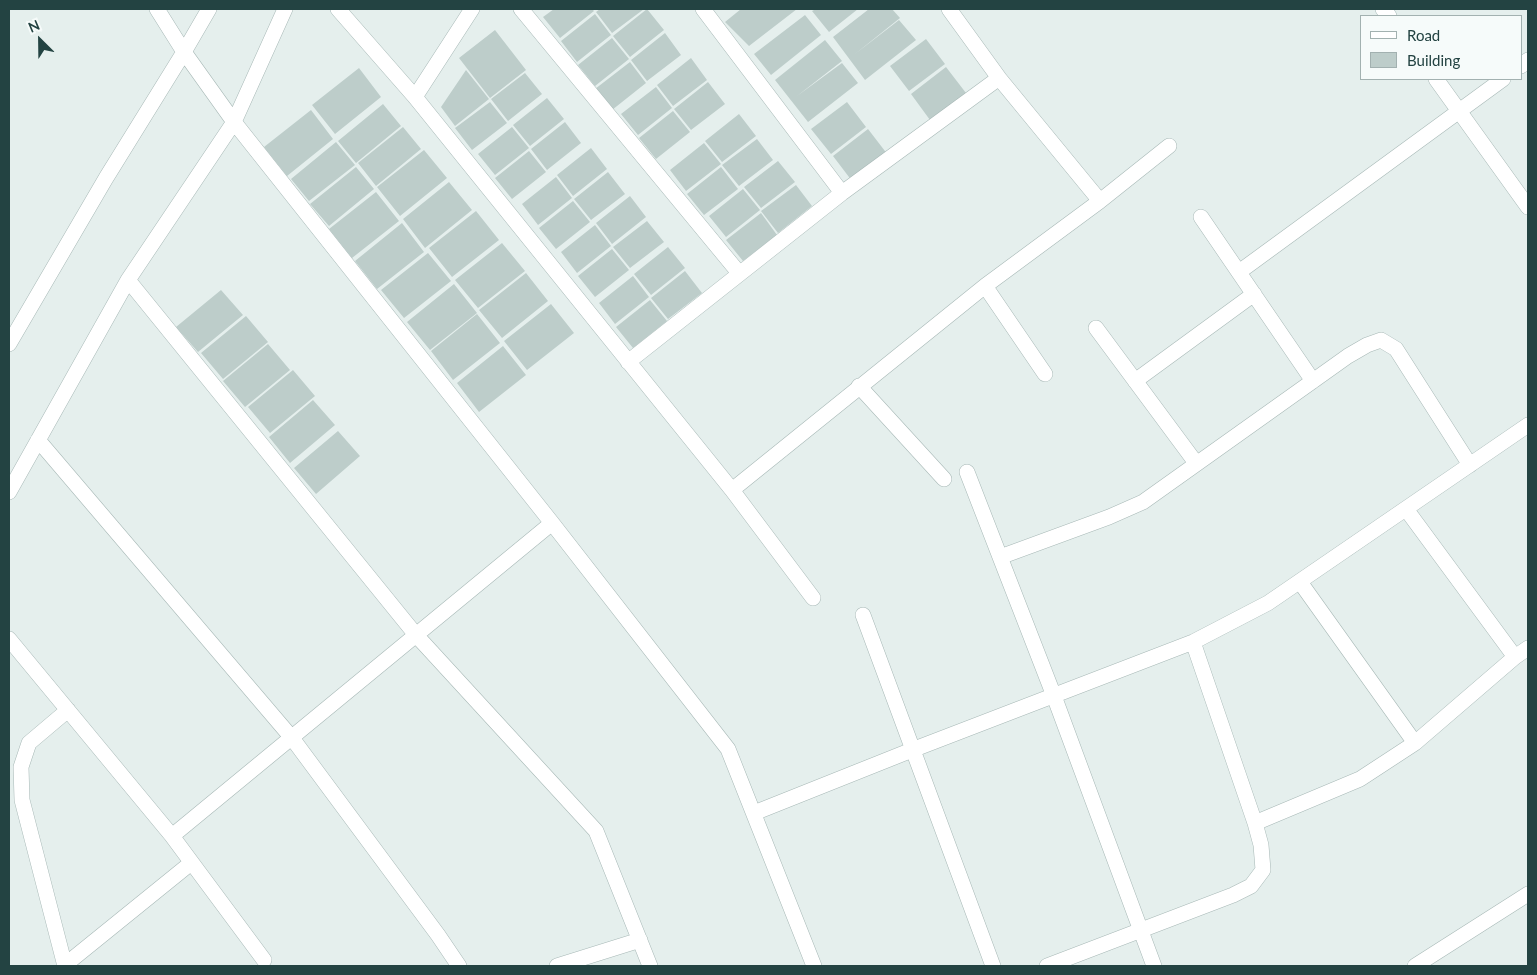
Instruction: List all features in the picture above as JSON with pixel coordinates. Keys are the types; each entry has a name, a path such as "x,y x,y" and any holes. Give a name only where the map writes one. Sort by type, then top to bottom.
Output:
{"street":[{"path":"157,9 188,58 234,122 552,523 728,749 814,966"},
{"path":"9,344 106,178 188,58 209,9"},
{"path":"9,492 128,280 234,122 285,9"},
{"path":"338,9 416,97 732,490 813,598"},
{"path":"416,97 472,9"},
{"path":"521,9 739,274"},
{"path":"704,9 842,192"},
{"path":"949,9 999,78 1100,202"},
{"path":"628,362 842,192 999,78"},
{"path":"1437,80 1528,207"},
{"path":"1239,272 1502,80"},
{"path":"732,490 984,286 1100,202 1169,146"},
{"path":"1201,217 1312,381"},
{"path":"128,280 416,635 596,831 650,966"},
{"path":"984,286 1045,374"},
{"path":"1135,382 1254,294"},
{"path":"1096,328 1196,463"},
{"path":"1000,557 1109,517 1143,502 1348,356 1367,344 1381,340 1396,349 1470,465"},
{"path":"859,386 944,479"},
{"path":"754,813 1193,642 1268,604 1528,425"},
{"path":"38,440 292,738 459,966"},
{"path":"967,472 1054,696 1154,966"},
{"path":"1406,509 1514,657"},
{"path":"172,836 552,523"},
{"path":"1300,582 1415,743"},
{"path":"863,615 993,966"},
{"path":"9,639 172,836 264,960"},
{"path":"1047,966 1233,895 1251,886 1263,870 1261,845 1255,823 1193,642"},
{"path":"1255,823 1360,779 1415,743 1514,657 1528,648"},
{"path":"68,710 28,743 20,767 22,800 65,966 191,863"},
{"path":"1415,966 1528,894"},
{"path":"557,966 640,940"}],"building":[{"path":"554,9 592,9 594,11 560,38 543,17"},
{"path":"600,9 644,9 612,33 596,12"},
{"path":"647,9 664,30 630,57 613,36"},
{"path":"741,9 797,9 749,46 725,22"},
{"path":"816,9 858,9 829,32 812,11"},
{"path":"869,9 892,9 900,18 855,54 899,20 916,40 865,80 833,37"},
{"path":"595,14 611,35 577,62 561,41"},
{"path":"805,15 821,35 771,75 754,54"},
{"path":"495,30 526,70 490,98 459,58"},
{"path":"665,33 681,55 647,81 631,60"},
{"path":"612,38 629,59 595,86 578,65"},
{"path":"926,39 945,64 909,91 890,66"},
{"path":"825,40 842,61 797,96 842,63 858,83 808,122 775,80"},
{"path":"691,58 707,80 673,106 657,85"},
{"path":"630,62 646,83 612,110 595,89"},
{"path":"946,67 966,93 930,120 911,94"},
{"path":"359,68 381,97 335,134 312,105"},
{"path":"466,70 489,99 455,126 441,107"},
{"path":"525,73 542,94 508,121 491,99"},
{"path":"708,82 725,104 691,130 674,109"},
{"path":"656,87 672,108 638,135 621,114"},
{"path":"547,98 564,119 530,146 513,125"},
{"path":"490,102 507,123 472,150 455,128"},
{"path":"847,102 866,127 831,154 811,129"},
{"path":"383,104 401,126 356,163 338,141"},
{"path":"311,110 333,139 287,176 264,147"},
{"path":"673,111 690,132 656,159 639,138"},
{"path":"739,114 756,136 722,162 705,141"},
{"path":"565,122 581,143 547,170 531,149"},
{"path":"403,127 421,149 376,186 358,163"},
{"path":"512,127 529,148 495,175 478,154"},
{"path":"868,129 888,155 852,181 833,156"},
{"path":"757,139 773,160 739,186 722,165"},
{"path":"336,142 355,165 309,201 291,179"},
{"path":"704,143 721,164 686,191 670,170"},
{"path":"591,148 607,169 573,196 557,175"},
{"path":"424,150 447,178 400,216 377,187"},
{"path":"529,151 546,172 512,199 495,178"},
{"path":"778,161 795,182 761,208 744,187"},
{"path":"356,167 374,189 329,226 310,204"},
{"path":"721,167 738,189 704,215 687,194"},
{"path":"608,172 625,194 591,220 574,199"},
{"path":"556,177 572,198 538,225 522,204"},
{"path":"449,182 472,210 425,248 403,219"},
{"path":"796,185 812,206 778,233 761,211"},
{"path":"743,189 760,210 726,237 709,216"},
{"path":"376,192 399,221 352,258 329,229"},
{"path":"630,196 646,217 612,244 596,223"},
{"path":"573,201 590,222 556,249 539,228"},
{"path":"476,211 499,240 452,277 429,248"},
{"path":"761,213 777,235 743,261 726,240"},
{"path":"647,221 664,242 630,268 613,247"},
{"path":"402,223 424,252 377,289 355,261"},
{"path":"595,225 611,246 577,273 561,252"},
{"path":"502,243 525,271 478,308 455,280"},
{"path":"668,247 685,268 651,295 634,274"},
{"path":"612,249 629,270 595,297 578,276"},
{"path":"428,253 451,281 404,318 381,290"},
{"path":"685,271 702,293 668,319 651,298"},
{"path":"526,273 548,301 502,338 479,310"},
{"path":"633,276 649,297 615,324 599,303"},
{"path":"454,284 477,313 430,350 407,322"},
{"path":"221,290 243,315 198,352 176,327"},
{"path":"650,300 667,321 633,348 616,327"},
{"path":"551,304 574,333 527,370 504,341"},
{"path":"477,314 500,343 453,380 431,351"},
{"path":"246,316 268,342 223,379 201,353"},
{"path":"268,344 290,370 245,407 223,381"},
{"path":"503,346 526,375 479,412 457,383"},
{"path":"293,370 315,396 270,433 248,407"},
{"path":"313,400 335,425 290,463 269,437"},
{"path":"338,431 360,456 316,494 294,468"}]}
